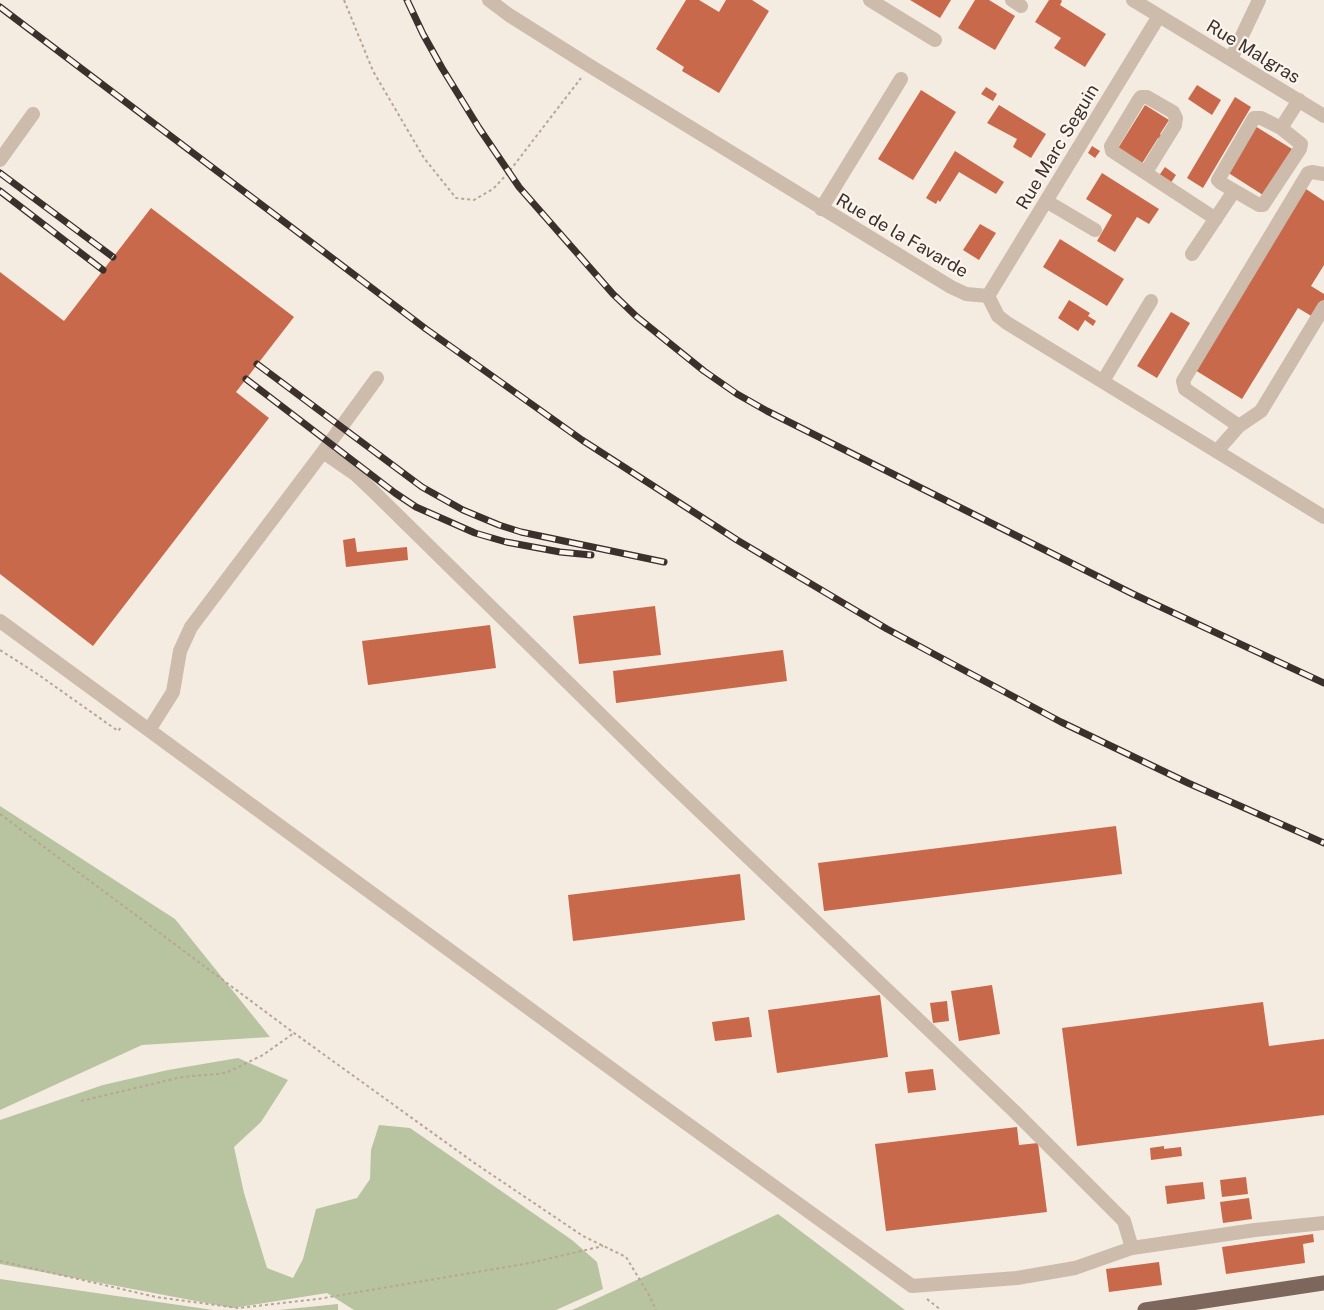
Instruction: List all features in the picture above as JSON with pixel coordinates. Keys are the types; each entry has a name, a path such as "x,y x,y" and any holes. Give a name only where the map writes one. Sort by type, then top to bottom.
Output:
{"main road":[{"path":"1145,1310 1324,1282"}],"street":[{"name":"Rue de la Favarde","path":"489,0 590,66 951,287 966,294 988,296"},
{"path":"870,0 935,40"},
{"name":"Rue Malgras","path":"1133,0 1324,116"},
{"path":"1231,59 1259,0"},
{"name":"Rue Marc Seguin","path":"988,296 1160,16"},
{"path":"821,209 901,79"},
{"path":"1146,172 1176,125 1176,118 1173,112 1147,97 1141,97 1110,148 1215,219"},
{"path":"1281,128 1299,100"},
{"path":"0,160 33,114"},
{"path":"1254,118 1261,118 1281,128 1301,144 1300,149 1266,203 1259,205 1218,180 1254,118"},
{"path":"1239,426 1185,389 1183,381 1308,173 1324,174"},
{"path":"1192,254 1234,191"},
{"path":"1046,201 1095,230"},
{"path":"988,296 998,316 1007,323 1324,517"},
{"path":"1103,381 1151,301"},
{"path":"1217,451 1239,426 1261,411 1324,307"},
{"path":"149,730 173,692 180,651 191,627 377,378"},
{"path":"323,452 355,474 373,491 662,775 1029,1126 1124,1221 1132,1248"},
{"path":"0,621 705,1138 912,1286 1017,1278 1064,1270 1132,1248 1255,1230 1324,1223"}],"path":[{"path":"344,0 350,20 373,71 424,158 456,198 474,200 493,189 508,174 590,66"},
{"path":"0,650 118,731 130,716"},
{"path":"0,814 294,1034 474,1162 583,1236 626,1257 650,1295 656,1310"},
{"path":"81,1101 182,1077 226,1072 263,1054 294,1034"},
{"path":"0,1261 156,1297 238,1308 318,1299 530,1263 603,1246"}],"green space":[{"path":"0,806 175,919 270,1037 142,1045 0,1110"},
{"path":"238,1058 288,1080 261,1122 234,1147 244,1193 267,1268 293,1278 303,1259 316,1209 357,1198 370,1179 371,1150 379,1125 410,1128 572,1240 597,1262 603,1289 556,1310 354,1310 327,1293 233,1308 0,1264 0,1120 103,1085 168,1070"},
{"path":"778,1214 905,1310 572,1310 581,1306"},
{"path":"0,1279 213,1310 0,1310"},
{"path":"338,1304 338,1310 279,1310"}],"building":[{"path":"686,0 699,0 719,12 726,0 752,0 769,11 719,93 682,71 684,67 656,49"},
{"path":"910,0 951,0 940,18"},
{"path":"975,0 989,0 1015,16 995,50 958,28"},
{"path":"1049,0 1061,0 1060,5 1106,34 1085,67 1054,48 1061,38 1035,22"},
{"path":"1197,85 1221,100 1212,115 1188,99"},
{"path":"986,87 997,94 993,101 981,94"},
{"path":"921,90 956,112 913,180 878,159"},
{"path":"1235,97 1251,107 1203,188 1187,178"},
{"path":"999,105 1046,134 1031,158 1013,147 1017,139 987,123"},
{"path":"1145,105 1169,120 1160,134 1164,137 1162,141 1158,138 1141,165 1117,150"},
{"path":"1255,126 1292,149 1263,195 1227,172"},
{"path":"1092,146 1100,151 1095,158 1088,153"},
{"path":"955,151 1004,182 996,194 959,172 940,202 938,200 936,204 926,198"},
{"path":"1165,167 1176,175 1170,184 1158,177"},
{"path":"1102,173 1159,209 1149,224 1137,217 1115,252 1097,241 1112,215 1086,199"},
{"path":"1306,189 1324,201 1324,265 1311,286 1324,294 1324,300 1313,317 1298,308 1242,399 1195,370"},
{"path":"151,208 294,317 236,392 269,418 93,646 0,574 0,272 64,321"},
{"path":"980,224 996,233 979,260 963,250"},
{"path":"1060,239 1124,279 1107,306 1043,267"},
{"path":"1069,300 1090,313 1088,316 1096,321 1093,326 1085,320 1078,331 1058,318"},
{"path":"1171,312 1190,323 1157,378 1137,366"},
{"path":"355,538 357,552 407,547 408,560 346,567 343,540"},
{"path":"655,606 661,655 579,664 573,616"},
{"path":"490,625 496,668 368,685 362,641"},
{"path":"783,650 787,681 616,703 613,671"},
{"path":"1116,826 1122,874 824,911 818,863"},
{"path":"740,874 745,920 573,941 568,895"},
{"path":"992,985 1000,1034 959,1041 951,991"},
{"path":"880,995 888,1057 777,1073 768,1010"},
{"path":"947,1001 949,1021 933,1023 930,1003"},
{"path":"1263,1002 1269,1046 1324,1039 1324,1115 1077,1146 1062,1028"},
{"path":"749,1017 752,1037 715,1041 712,1022"},
{"path":"933,1069 936,1090 908,1093 905,1072"},
{"path":"1017,1127 1019,1145 1038,1143 1047,1212 886,1231 875,1144"},
{"path":"1164,1146 1164,1149 1181,1147 1182,1156 1151,1160 1150,1148"},
{"path":"1246,1177 1248,1194 1222,1197 1220,1180"},
{"path":"1203,1182 1205,1199 1167,1204 1165,1186"},
{"path":"1249,1198 1252,1219 1223,1223 1220,1202"},
{"path":"1313,1234 1314,1242 1303,1244 1305,1263 1226,1274 1222,1247"},
{"path":"1159,1262 1162,1285 1109,1292 1106,1269"}],"railway":[{"path":"407,0 442,68 519,187 613,294 637,317 704,371 767,411 1133,594 1324,683"},
{"path":"0,7 426,329 582,440 737,540 887,629 1061,722 1188,783 1324,843"},
{"path":"0,173 113,257"},
{"path":"0,191 103,270"},
{"path":"257,364 422,487 463,510 521,532 664,562"},
{"path":"246,379 416,507 475,533 506,542 591,555"}]}
